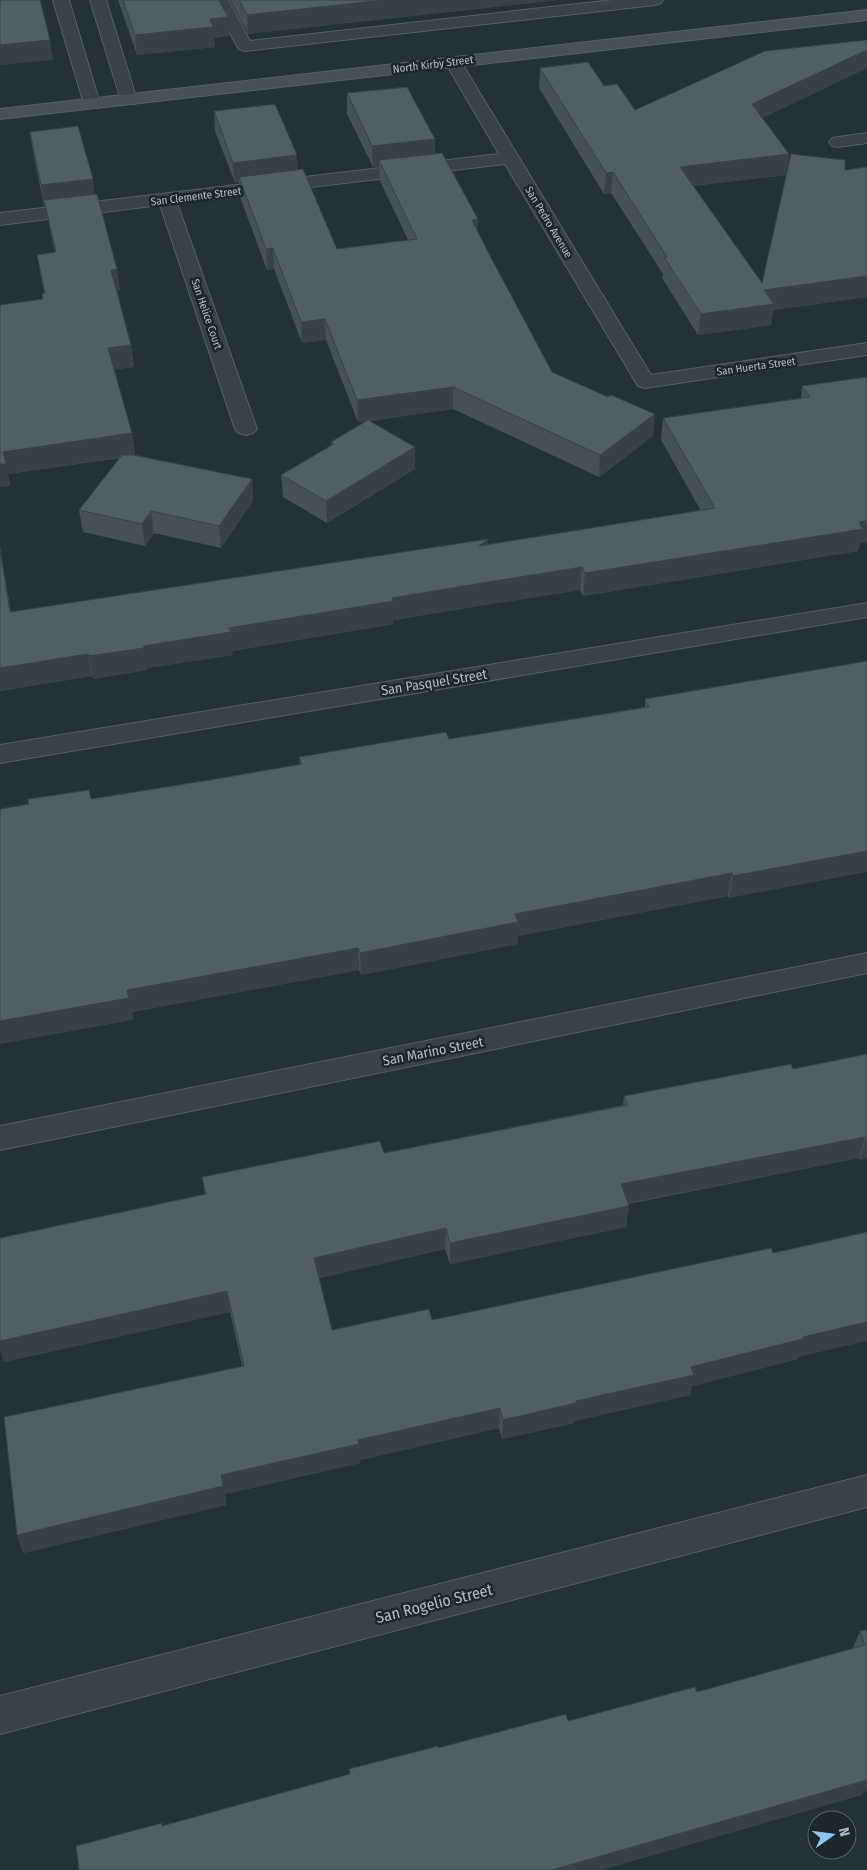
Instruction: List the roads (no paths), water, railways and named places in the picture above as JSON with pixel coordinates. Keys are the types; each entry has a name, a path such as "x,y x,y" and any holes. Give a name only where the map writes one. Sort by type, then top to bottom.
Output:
{"street":[{"path":"61,0 92,104"},
{"path":"98,0 129,100"},
{"path":"220,0 245,46 656,0"},
{"name":"North Kirby Street","path":"0,114 867,15"},
{"name":"San Pedro Avenue","path":"453,62 645,382"},
{"path":"838,142 867,138"},
{"name":"San Clemente Street","path":"0,219 510,158"},
{"name":"San Helice Court","path":"167,200 246,428"},
{"name":"San Huerta Street","path":"645,382 867,349"},
{"name":"San Pasquel Street","path":"0,754 867,610"},
{"name":"San Marino Street","path":"0,1138 867,963"},
{"name":"San Rogelio Street","path":"0,1715 867,1491"}]}
